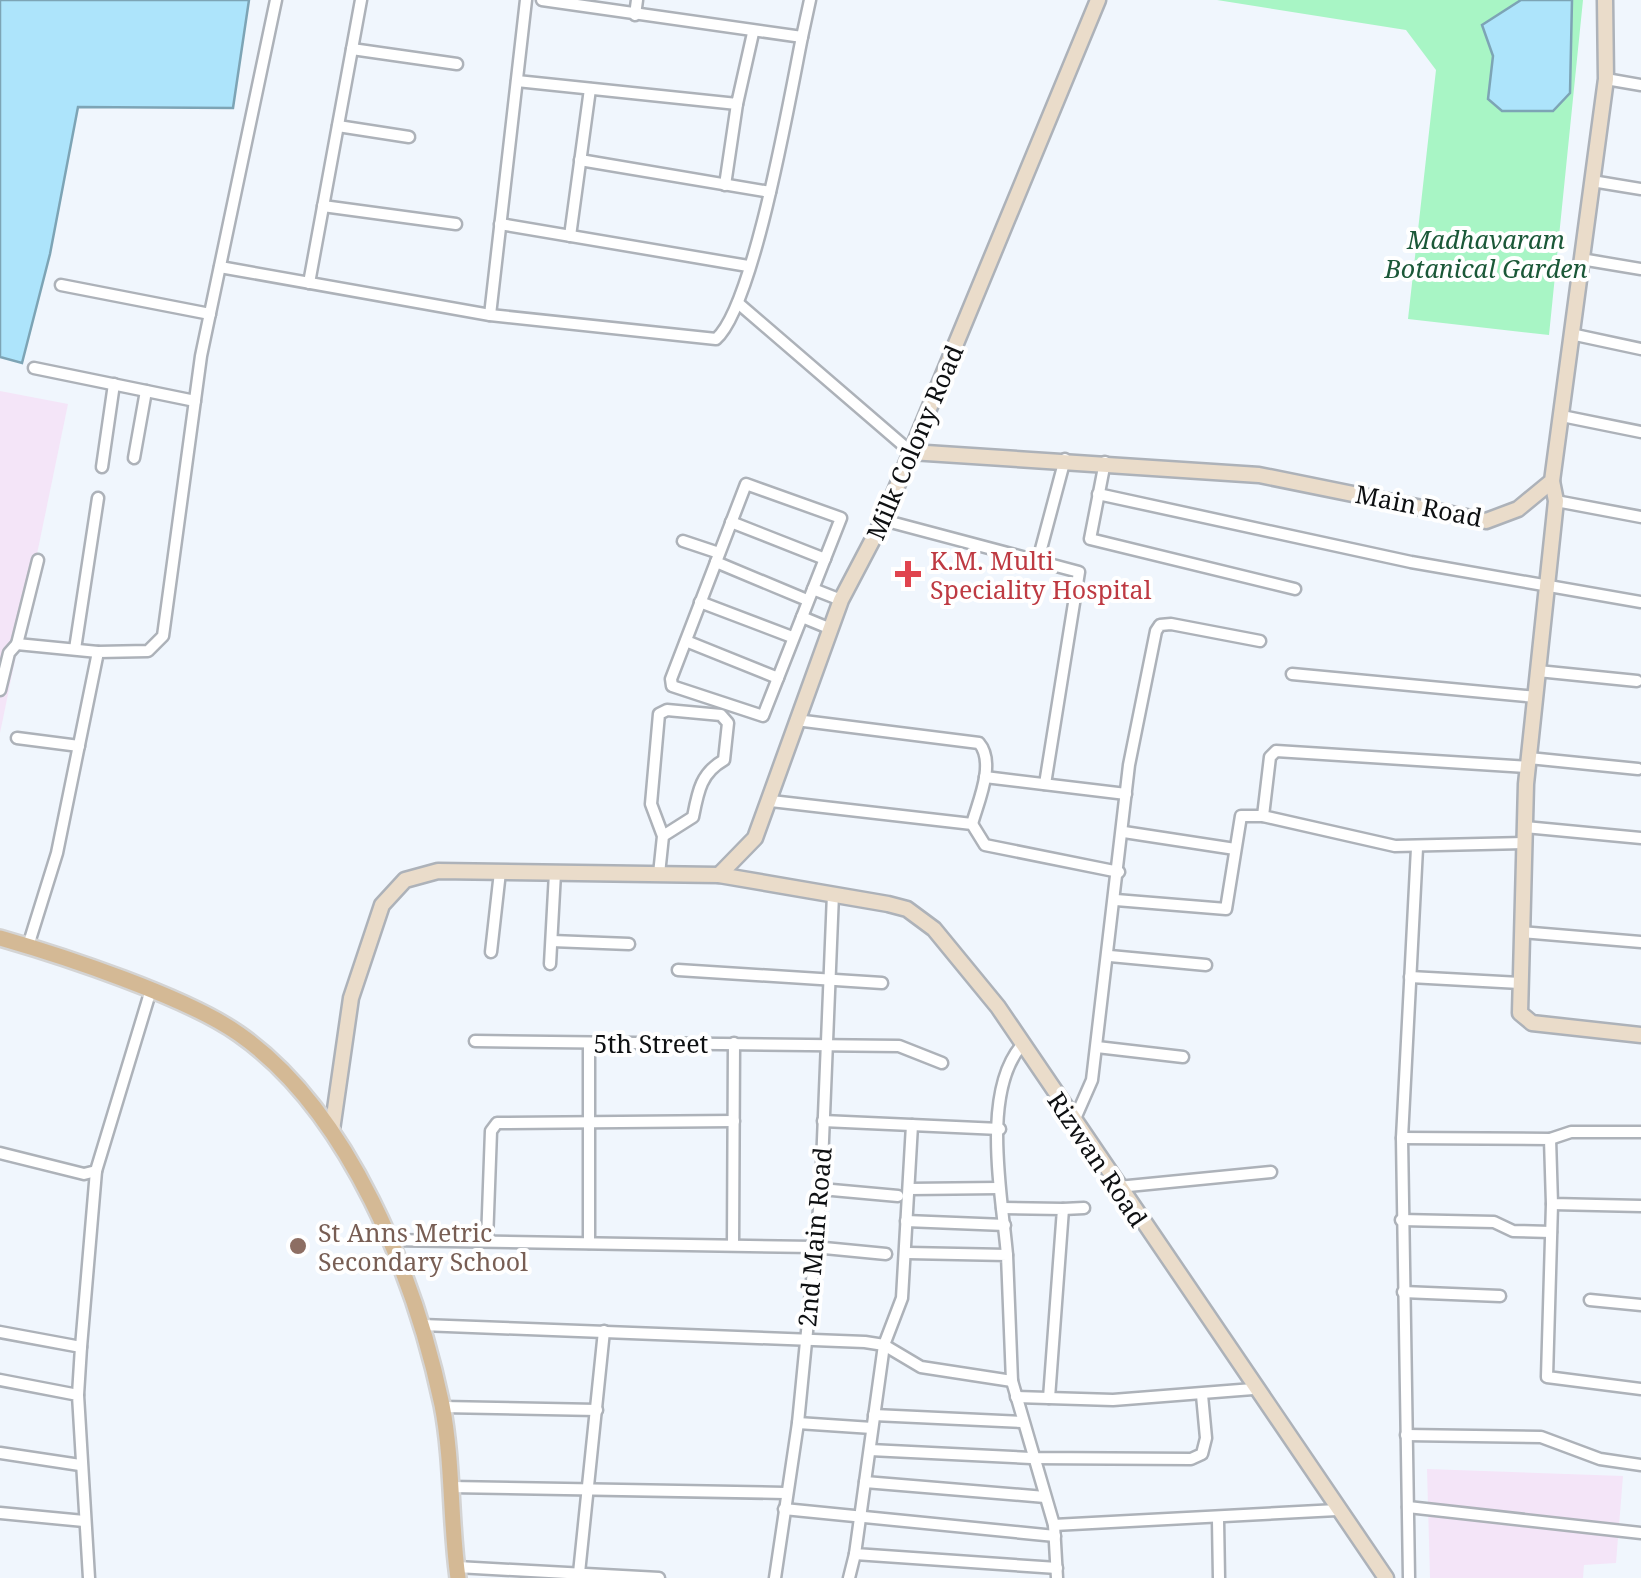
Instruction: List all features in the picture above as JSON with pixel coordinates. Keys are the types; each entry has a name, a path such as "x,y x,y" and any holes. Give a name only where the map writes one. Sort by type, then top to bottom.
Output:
{"main road":[{"path":"0,938 150,993 237,1032 290,1080 332,1130 388,1240 422,1326 442,1407 458,1572"}],"street":[{"path":"17,644 98,652 148,652 164,636 210,314 276,0"},
{"path":"309,283 361,0"},
{"path":"490,315 526,0"},
{"path":"542,0 802,38"},
{"path":"635,15 637,0"},
{"path":"220,266 490,315 703,341 716,339 726,330 738,302 770,192 810,0"},
{"name":"Milk Colony Road","path":"719,874 756,838 841,600 883,520 1098,0"},
{"path":"1605,0 1606,79 1552,481 1556,501 1528,762 1520,984 1522,1019 1641,1035"},
{"path":"726,185 753,32"},
{"path":"352,49 457,64"},
{"path":"1606,79 1641,85"},
{"path":"517,81 738,104"},
{"path":"570,236 590,89"},
{"path":"338,126 409,137"},
{"path":"580,160 770,192"},
{"path":"1592,181 1641,189"},
{"path":"323,206 456,224"},
{"path":"500,224 748,266"},
{"path":"1582,258 1641,269"},
{"path":"61,286 210,314"},
{"path":"738,302 911,452"},
{"path":"1571,334 1641,349"},
{"path":"34,368 195,400"},
{"path":"102,467 114,384"},
{"path":"134,458 146,391"},
{"path":"1562,416 1641,432"},
{"name":"Main Road","path":"911,452 1259,475 1486,521 1518,509 1552,481"},
{"path":"1038,564 1065,460"},
{"path":"1105,462 1090,540 1295,590"},
{"path":"746,484 841,518 763,716 672,686 718,557 746,484"},
{"path":"1098,494 1548,588 1641,602"},
{"path":"75,649 98,498"},
{"path":"1556,501 1641,517"},
{"path":"883,520 1081,576 1045,784"},
{"path":"731,522 825,559"},
{"path":"683,540 810,594 841,600"},
{"path":"0,690 9,654 17,644 38,560"},
{"path":"700,602 792,637"},
{"path":"802,617 831,629"},
{"path":"1074,1121 1088,1094 1097,1047 1126,794 1158,627 1171,624 1260,641"},
{"path":"686,640 778,678"},
{"path":"28,946 57,854 98,652"},
{"path":"1538,671 1637,682"},
{"path":"1292,674 1536,697"},
{"path":"659,874 663,836 651,804 659,714 667,710 721,715 728,722 724,760 709,768 699,786 693,816 663,836"},
{"path":"796,720 979,743 985,752 985,777 972,824 985,845 1119,872"},
{"path":"17,738 79,746"},
{"path":"1263,816 1270,758 1276,751 1638,769"},
{"path":"985,777 1126,794"},
{"path":"771,800 972,824"},
{"path":"1116,900 1226,910 1242,816 1263,816 1348,839 1416,848 1524,835 1641,838"},
{"path":"1124,832 1235,849"},
{"path":"1409,1578 1401,1220 1416,848"},
{"path":"490,952 500,872"},
{"name":"Rizwan Road","path":"332,1130 351,998 389,893 425,873 719,874 888,904 921,918 954,948 1386,1578"},
{"path":"550,964 555,873"},
{"name":"2nd Main Road","path":"775,1578 798,1423 821,1189 833,894"},
{"path":"1522,932 1641,942"},
{"path":"552,941 629,944"},
{"path":"1110,956 1206,966"},
{"path":"678,970 882,983"},
{"path":"1410,977 1520,984"},
{"path":"89,1578 78,1395 96,1171 150,993"},
{"name":"5th Street","path":"475,1041 906,1047 942,1063"},
{"path":"732,1244 734,1042"},
{"path":"588,1043 588,1242"},
{"path":"854,1554 1057,1573 1054,1531 1012,1381 1007,1255 999,1188 1000,1129 1003,1078 1008,1062 1021,1046"},
{"path":"1097,1047 1183,1057"},
{"path":"487,1241 490,1131 496,1123 734,1121"},
{"path":"823,1121 1000,1129"},
{"path":"850,1578 884,1345 900,1305 908,1253 912,1125"},
{"path":"1402,1138 1550,1139 1572,1132 1641,1132"},
{"path":"1550,1139 1548,1377 1641,1389"},
{"path":"0,1153 84,1174 96,1171"},
{"path":"1118,1187 1271,1172"},
{"path":"909,1189 999,1188"},
{"path":"821,1189 898,1196"},
{"path":"1552,1204 1641,1206"},
{"path":"1002,1208 1084,1208"},
{"path":"1049,1398 1064,1209"},
{"path":"1401,1220 1494,1222 1513,1231 1551,1232"},
{"path":"906,1221 1004,1225"},
{"path":"388,1240 732,1244 886,1254"},
{"path":"908,1253 1007,1255"},
{"path":"1403,1292 1500,1296"},
{"path":"1590,1300 1641,1305"},
{"path":"422,1326 604,1330 884,1345 921,1367 1012,1381"},
{"path":"579,1573 604,1330"},
{"path":"0,1332 81,1347"},
{"path":"0,1380 78,1395"},
{"path":"1016,1397 1202,1395 1253,1389"},
{"path":"870,1450 1032,1458 1198,1457 1206,1438 1202,1395"},
{"path":"442,1407 597,1410"},
{"path":"874,1415 1022,1422"},
{"path":"798,1423 872,1428"},
{"path":"1406,1435 1541,1437 1600,1459 1641,1465"},
{"path":"0,1453 80,1465"},
{"path":"865,1482 1046,1497"},
{"path":"450,1487 786,1494"},
{"path":"1408,1507 1641,1533"},
{"path":"784,1509 1054,1531 1337,1510"},
{"path":"0,1512 84,1520"},
{"path":"1218,1520 1219,1578"},
{"path":"458,1572 659,1578"}],"shaded area":[{"path":"0,391 68,404 0,733"},
{"path":"1427,1469 1623,1476 1616,1563 1584,1565 1583,1578 1430,1578"}],"green space":[{"name":"Madhavaram Botanical Garden","path":"1217,0 1583,0 1549,335 1408,319 1436,70 1406,30"}],"water":[{"path":"0,0 249,0 233,108 78,107 50,254 22,363 0,357"},
{"path":"1521,0 1572,0 1570,93 1553,111 1502,111 1488,99 1493,56 1482,25"}],"place":[{"name":"K.M. Multi Speciality Hospital","path":"908,574"},
{"name":"St Anns Metric Secondary School","path":"298,1246"}]}
